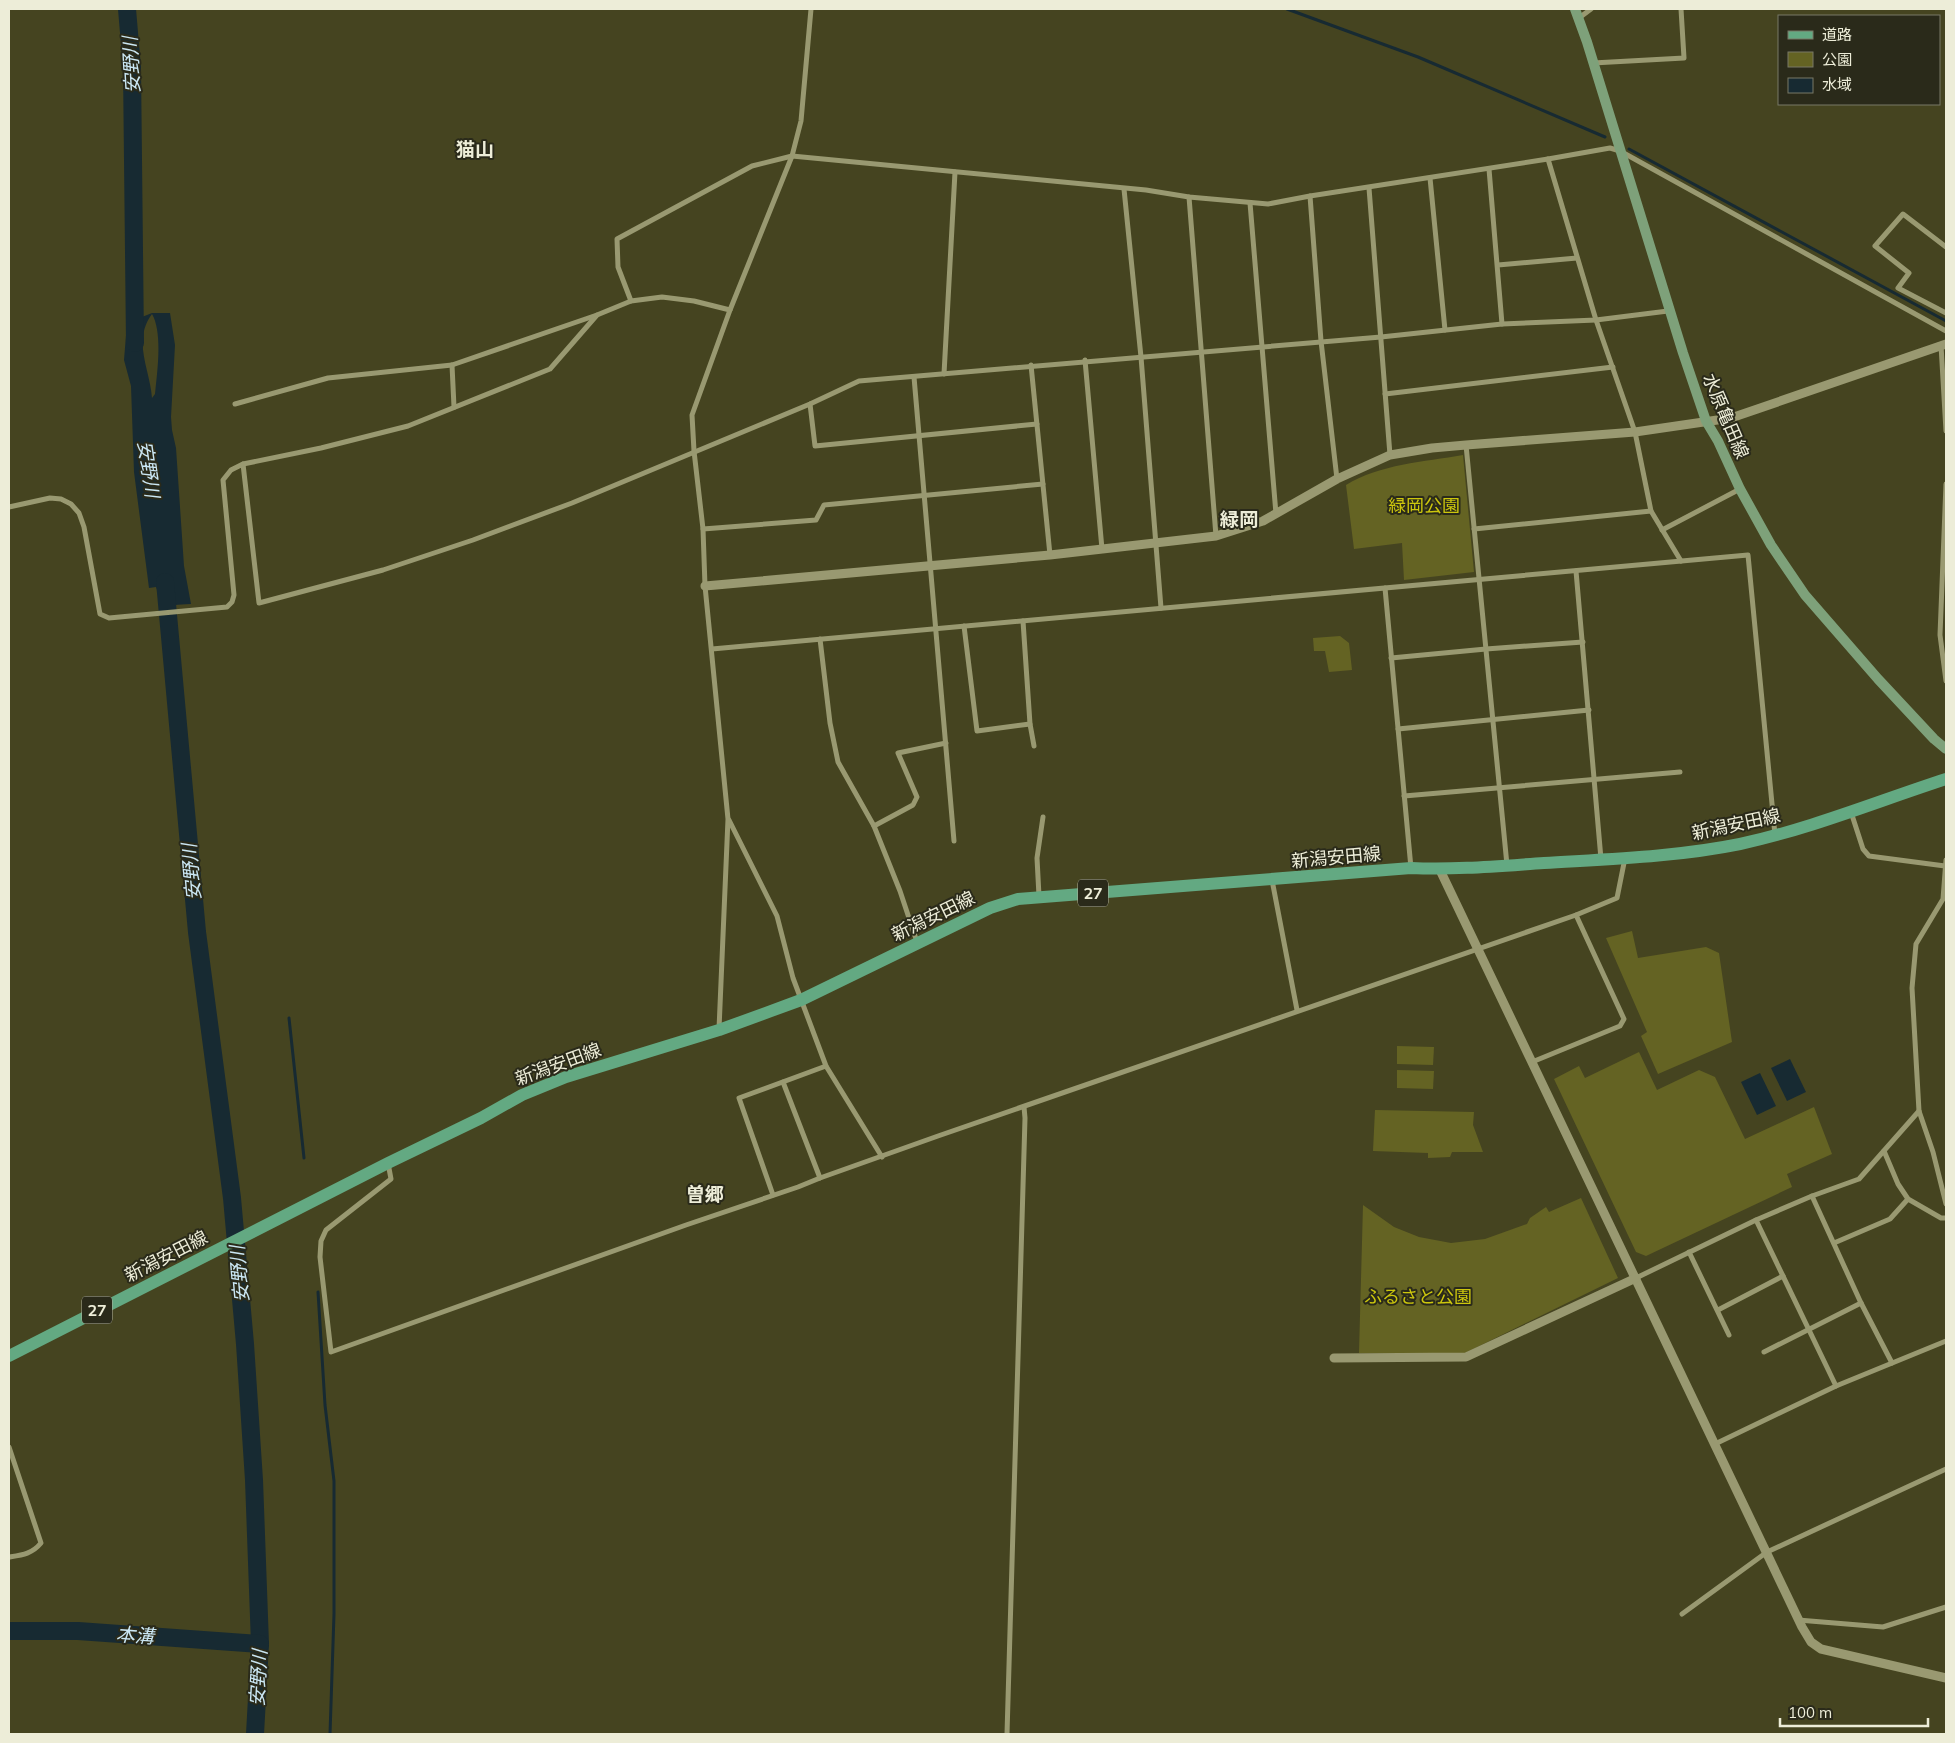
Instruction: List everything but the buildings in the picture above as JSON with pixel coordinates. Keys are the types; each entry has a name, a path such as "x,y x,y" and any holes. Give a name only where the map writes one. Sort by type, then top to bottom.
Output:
{"main road":[{"name":"水原亀田線","path":"1576,13 1668,311 1706,421 1718,441 1740,489 1771,545 1805,595 1878,679 1934,739 1946,749"},
{"name":"新潟安田線","path":"9,1356 388,1163 481,1118 522,1095 566,1077 719,1030 802,1000 990,908 1018,899 1411,868 1440,870 1602,860 1688,852 1740,844 1775,835 1946,780"}],"street":[{"path":"719,1030 728,819 705,586 703,529 692,415 730,310 792,156 801,121 811,9"},
{"path":"1576,13 1591,9"},
{"path":"1593,63 1684,58 1682,9"},
{"path":"631,301 618,267 616,239 752,166 792,156 1146,190 1189,197 1268,204 1610,148 1620,151 1946,332"},
{"path":"1548,159 1596,320 1635,432 1652,511 1681,561"},
{"path":"1489,169 1502,324"},
{"path":"944,374 954,172"},
{"path":"1430,178 1445,330"},
{"path":"1369,188 1390,455"},
{"path":"1124,189 1142,357 1161,608"},
{"path":"1310,196 1321,341 1337,479"},
{"path":"1189,197 1216,536"},
{"path":"1250,203 1276,514"},
{"path":"1946,247 1903,214 1875,246 1909,273 1898,288 1946,313"},
{"path":"1498,265 1577,258"},
{"path":"235,404 328,378 452,366 597,315 631,301 662,298 694,302 730,310"},
{"path":"243,464 259,603 382,570 473,540 572,503 810,404 859,381 1085,360 1381,337 1502,324 1596,320 1668,311"},
{"path":"9,507 50,498 61,499 72,504 79,513 84,527 100,614 109,618 227,607 232,602 234,595 223,480 231,470 243,464 322,448 408,426 550,369 597,315"},
{"path":"705,586 1050,555 1216,536 1263,521 1337,479 1390,455 1466,444 1635,432 1731,418 1944,344 1946,431"},
{"path":"1085,360 1102,549"},
{"path":"1031,365 1050,555"},
{"path":"452,366 454,407"},
{"path":"1385,394 1613,367"},
{"path":"914,377 954,841"},
{"path":"810,404 815,446 1037,424"},
{"path":"1466,444 1507,865"},
{"path":"703,529 816,520 824,505 1043,484"},
{"path":"1946,484 1940,635 1946,681"},
{"path":"1662,530 1740,489"},
{"path":"1474,529 1652,511"},
{"path":"712,649 1748,555 1775,835"},
{"path":"1576,571 1602,860"},
{"path":"1384,588 1411,868"},
{"path":"1023,621 1030,724 1034,746"},
{"path":"964,626 977,731 1030,724"},
{"path":"820,639 830,723 838,762 874,826 900,891 917,943"},
{"path":"1391,658 1486,648 1583,642"},
{"path":"1398,729 1588,710"},
{"path":"874,826 914,805 916,797 898,753 946,743"},
{"path":"1404,796 1680,772"},
{"path":"1851,811 1863,849 1870,856 1946,863 1945,900 1916,944 1912,988 1918,1111 1933,1152 1946,1204"},
{"path":"1039,896 1037,858 1043,817"},
{"path":"728,819 777,916 793,978 826,1066 882,1157"},
{"path":"388,1163 390,1178 326,1230 322,1241 320,1257 331,1352 1297,1010 1576,915 1618,898 1626,858"},
{"path":"1440,870 1798,1620 1811,1642 1822,1649 1946,1678"},
{"path":"1272,880 1297,1010"},
{"path":"1532,1062 1620,1026 1624,1019 1576,915"},
{"path":"773,1195 739,1098 826,1066"},
{"path":"783,1082 820,1178"},
{"path":"1007,1734 1024,1107"},
{"path":"1334,1358 1466,1357 1756,1220 1812,1196 1859,1179 1918,1111"},
{"path":"1884,1151 1898,1184 1908,1199 1941,1218 1946,1218"},
{"path":"1812,1196 1861,1303 1892,1363"},
{"path":"1834,1244 1890,1219 1908,1199"},
{"path":"1756,1220 1836,1386"},
{"path":"1689,1252 1729,1335"},
{"path":"1718,1310 1783,1276"},
{"path":"1764,1352 1808,1328 1861,1303"},
{"path":"1715,1444 1836,1386 1946,1341"},
{"path":"9,1447 42,1542 29,1553 9,1557"},
{"path":"1682,1614 1767,1552 1946,1469"},
{"path":"1798,1620 1883,1627 1946,1607"}],"green space":[{"name":"緑岡公園","path":"1463,455 1474,572 1404,580 1402,543 1354,549 1346,485 1373,472 1388,468"},
{"path":"1340,636 1349,643 1352,670 1329,672 1325,651 1314,651 1313,638"},
{"path":"1632,931 1638,958 1706,947 1719,953 1732,1042 1658,1074 1641,1036 1647,1032 1606,938"},
{"path":"1397,1046 1434,1047 1433,1065 1397,1064"},
{"path":"1639,1052 1657,1090 1699,1070 1715,1077 1745,1139 1814,1107 1832,1154 1787,1174 1792,1187 1646,1256 1636,1252 1554,1079 1579,1066 1585,1078"},
{"path":"1397,1070 1434,1071 1433,1089 1397,1088"},
{"path":"1375,1110 1474,1112 1473,1125 1483,1152 1452,1152 1450,1157 1428,1158 1428,1153 1373,1151"},
{"name":"ふるさと公園","path":"1581,1198 1618,1278 1463,1354 1359,1353 1363,1205 1394,1227 1419,1237 1451,1243 1485,1239 1527,1224 1530,1218 1546,1207 1549,1212"}],"water":[{"path":"152,313 170,313 175,345 171,417 176,448 184,566 191,604 168,604 162,599 156,587 149,588 134,472 131,386 124,360 127,323","holes":["152,314 158,342 158,364 155,394 152,398 144,355 143,334"]},
{"path":"1790,1059 1806,1092 1787,1101 1771,1068"},
{"path":"1760,1073 1776,1106 1757,1115 1741,1082"}],"waterway":[{"name":"安野川","path":"127,9 132,68 135,343"},
{"path":"1287,9 1418,57 1605,137"},
{"path":"1629,149 1946,321"},
{"name":"安野川","path":"165,582 197,932 232,1198 245,1344 254,1480 260,1644 255,1734"},
{"path":"289,1018 304,1158"},
{"path":"318,1292 325,1405 334,1481 334,1614 330,1734"},
{"name":"本溝","path":"9,1631 78,1631 260,1644"}],"district":[{"name":"猫山","path":"475,149"},
{"name":"緑岡","path":"1239,519"},
{"name":"曽郷","path":"705,1194"}]}
